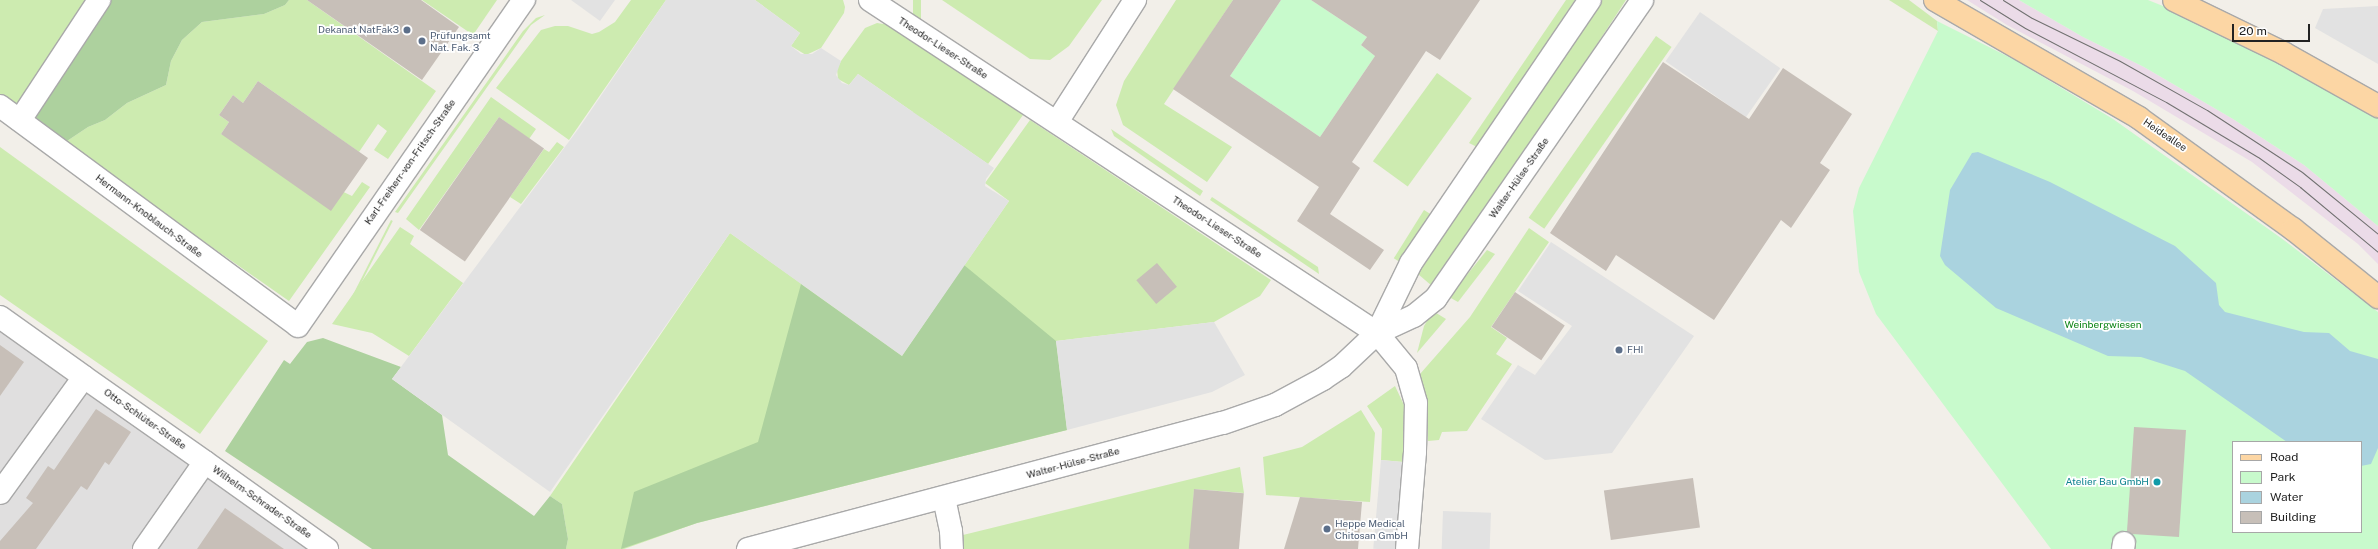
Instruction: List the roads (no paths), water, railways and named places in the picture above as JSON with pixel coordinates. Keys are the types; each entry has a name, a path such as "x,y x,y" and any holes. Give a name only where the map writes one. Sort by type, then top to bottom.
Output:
{"main road":[{"name":"Heideallee","path":"1935,0 2139,118 2293,228 2378,297"},
{"path":"2174,0 2285,54 2378,106"}],"street":[{"path":"20,120 99,0"},
{"name":"Karl-Freiherr-von-Fritsch-Straße","path":"298,326 524,0"},
{"name":"Theodor-Lieser-Straße","path":"870,0 1377,333 1406,368 1416,403 1415,452 1407,549"},
{"path":"1057,122 1135,0"},
{"name":"Walter-Hülse-Straße","path":"1377,333 1411,263 1590,0"},
{"name":"Walter-Hülse-Straße","path":"748,549 944,498 1255,413 1291,398 1324,379 1341,367 1377,333 1414,316 1436,298 1642,0"},
{"name":"Hermann-Knoblauch-Straße","path":"0,106 298,326"},
{"name":"Otto-Schlüter-Straße","path":"0,317 205,462"},
{"path":"0,493 84,377"},
{"name":"Wilhelm-Schrader-Straße","path":"144,549 205,462 328,549"},
{"path":"944,498 951,530 952,549"}],"water":[{"path":"1978,152 2050,182 2175,246 2216,283 2219,305 2225,312 2304,332 2329,333 2350,351 2378,359 2378,448 2371,464 2362,466 2362,441 2286,441 2185,371 2141,357 2108,356 1996,308 1945,265 1940,256 1950,190 1972,153"}],"tram line":[{"path":"1980,0 2025,28 2166,102 2258,157 2300,187 2378,252"},
{"path":"2003,0 2032,18 2120,61 2207,110 2302,172 2378,234"}],"place":[{"name":"Dekanat NatFak3","path":"407,30"},
{"name":"Prüfungsamt Nat. Fak. 3","path":"422,41"},
{"name":"FHI","path":"1619,350"},
{"name":"Atelier Bau GmbH","path":"2157,482"},
{"name":"Heppe Medical Chitosan GmbH","path":"1327,529"}],"park label":[{"name":"Weinbergwiesen","path":"2103,325"}]}
